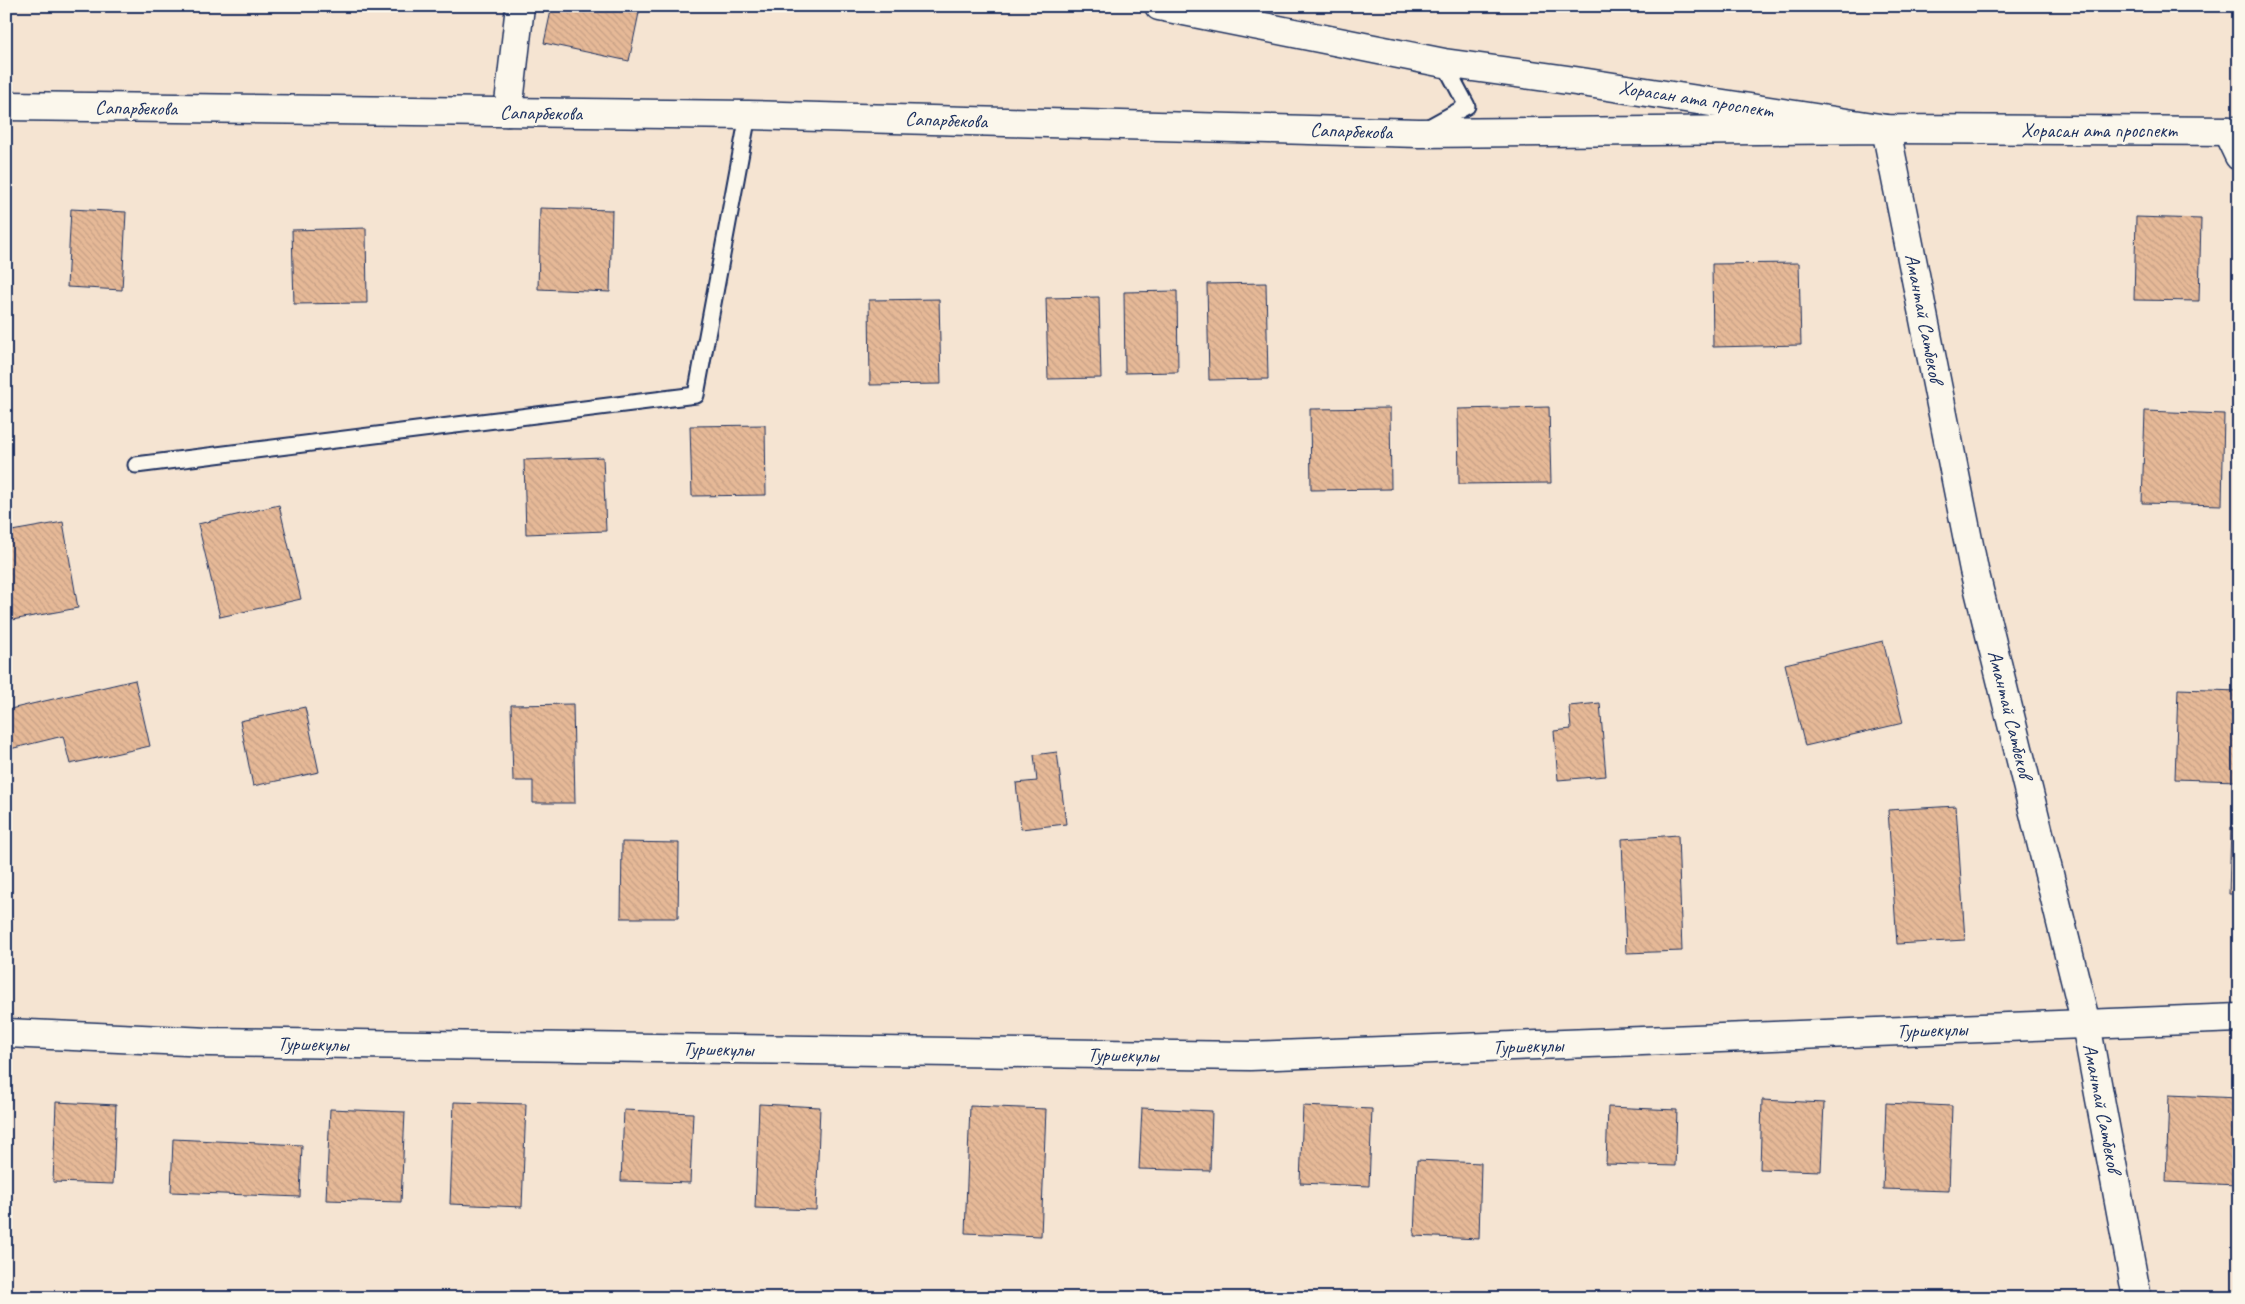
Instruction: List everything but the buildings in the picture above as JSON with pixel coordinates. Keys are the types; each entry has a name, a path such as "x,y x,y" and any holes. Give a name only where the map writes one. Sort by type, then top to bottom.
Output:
{"street":[{"path":"508,112 520,6"},
{"name":"Хорасан ата проспект","path":"1159,6 1444,63 1584,82 1886,129 2233,131"},
{"name":"Сапарбекова","path":"6,106 748,115 1419,133 1886,129"},
{"name":"Амантай Сатбеков","path":"1886,129 1974,570 2086,1024 2137,1298"},
{"path":"2233,131 2239,156"},
{"name":"Туршекулы","path":"6,1033 209,1042 1250,1056 2239,1018"}],"lane":[{"path":"1419,133 1466,106 1444,63"},
{"path":"136,465 696,395 748,115"}]}
